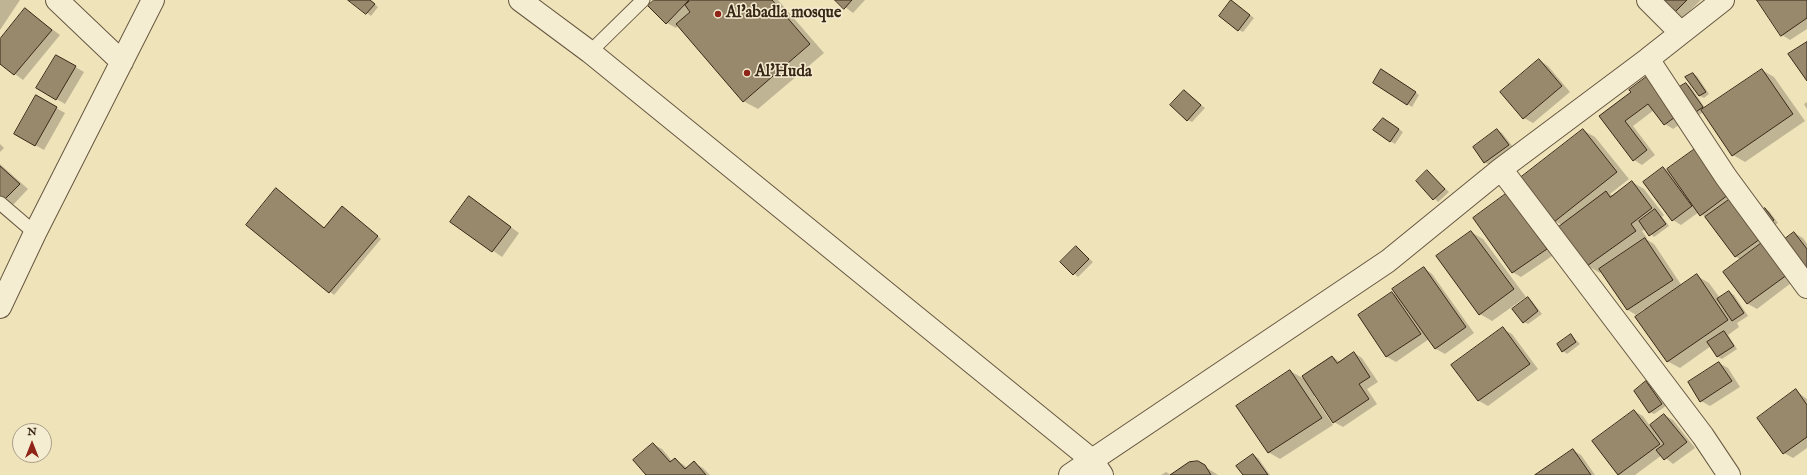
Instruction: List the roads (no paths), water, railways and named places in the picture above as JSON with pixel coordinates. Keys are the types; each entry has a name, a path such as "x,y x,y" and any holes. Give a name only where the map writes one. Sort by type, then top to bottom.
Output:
{"street":[{"path":"57,0 122,62"},
{"path":"0,307 6,281 34,233 153,0"},
{"path":"520,0 590,52 1097,467"},
{"path":"1648,0 1682,33"},
{"path":"1070,475 1097,467 1388,260 1501,169 1648,59 1723,0"},
{"path":"1648,59 1726,177 1807,287"},
{"path":"1501,169 1703,436 1729,475"}],"lane":[{"path":"590,52 643,0"},
{"path":"0,203 34,233"}],"place":[{"name":"Al'abadla mosque","path":"718,14"},
{"name":"Al'Huda","path":"747,73"}]}
